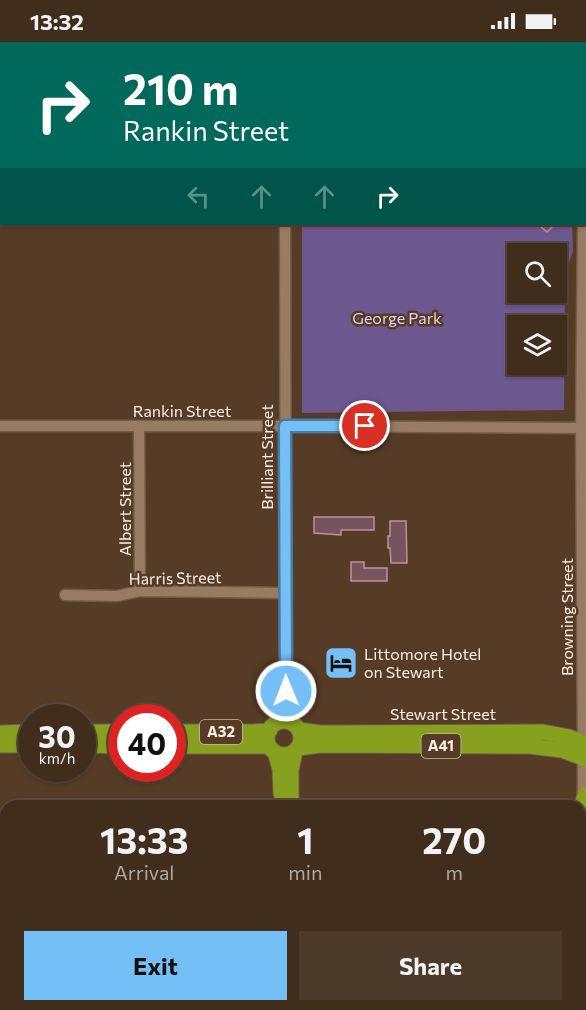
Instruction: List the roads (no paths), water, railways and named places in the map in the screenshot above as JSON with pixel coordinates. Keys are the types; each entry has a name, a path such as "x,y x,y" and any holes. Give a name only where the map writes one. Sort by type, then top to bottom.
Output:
{"highway":[{"name":"A32","path":"186,732 255,732 288,722 297,727"},
{"path":"274,726 267,738 280,770 280,800"},
{"name":"Stewart Street","path":"297,727 320,733 543,732 569,737 585,751"},
{"path":"291,800 291,770 301,739 297,727"},
{"path":"1,735 18,733"},
{"path":"1,735 18,741"},
{"name":"Stewart Street","path":"296,750 320,745 529,747 585,751"},
{"name":"A32","path":"186,746 272,749 285,755 296,750"}],"street":[{"name":"Brilliant Street","path":"274,726 283,709 286,691 285,225"},
{"name":"Browning Street","path":"584,225 581,428 585,797"},
{"name":"Rankin Street","path":"0,426 581,428"},
{"name":"Albert Street","path":"139,426 140,591"},
{"name":"Harris Street","path":"65,595 117,596 140,591 285,593"},
{"name":"Brilliant Street","path":"286,691 297,727"}],"place":[{"name":"Littomore Hotel on Stewart","path":"341,663"}],"park label":[{"name":"George Park","path":"397,318"}]}
